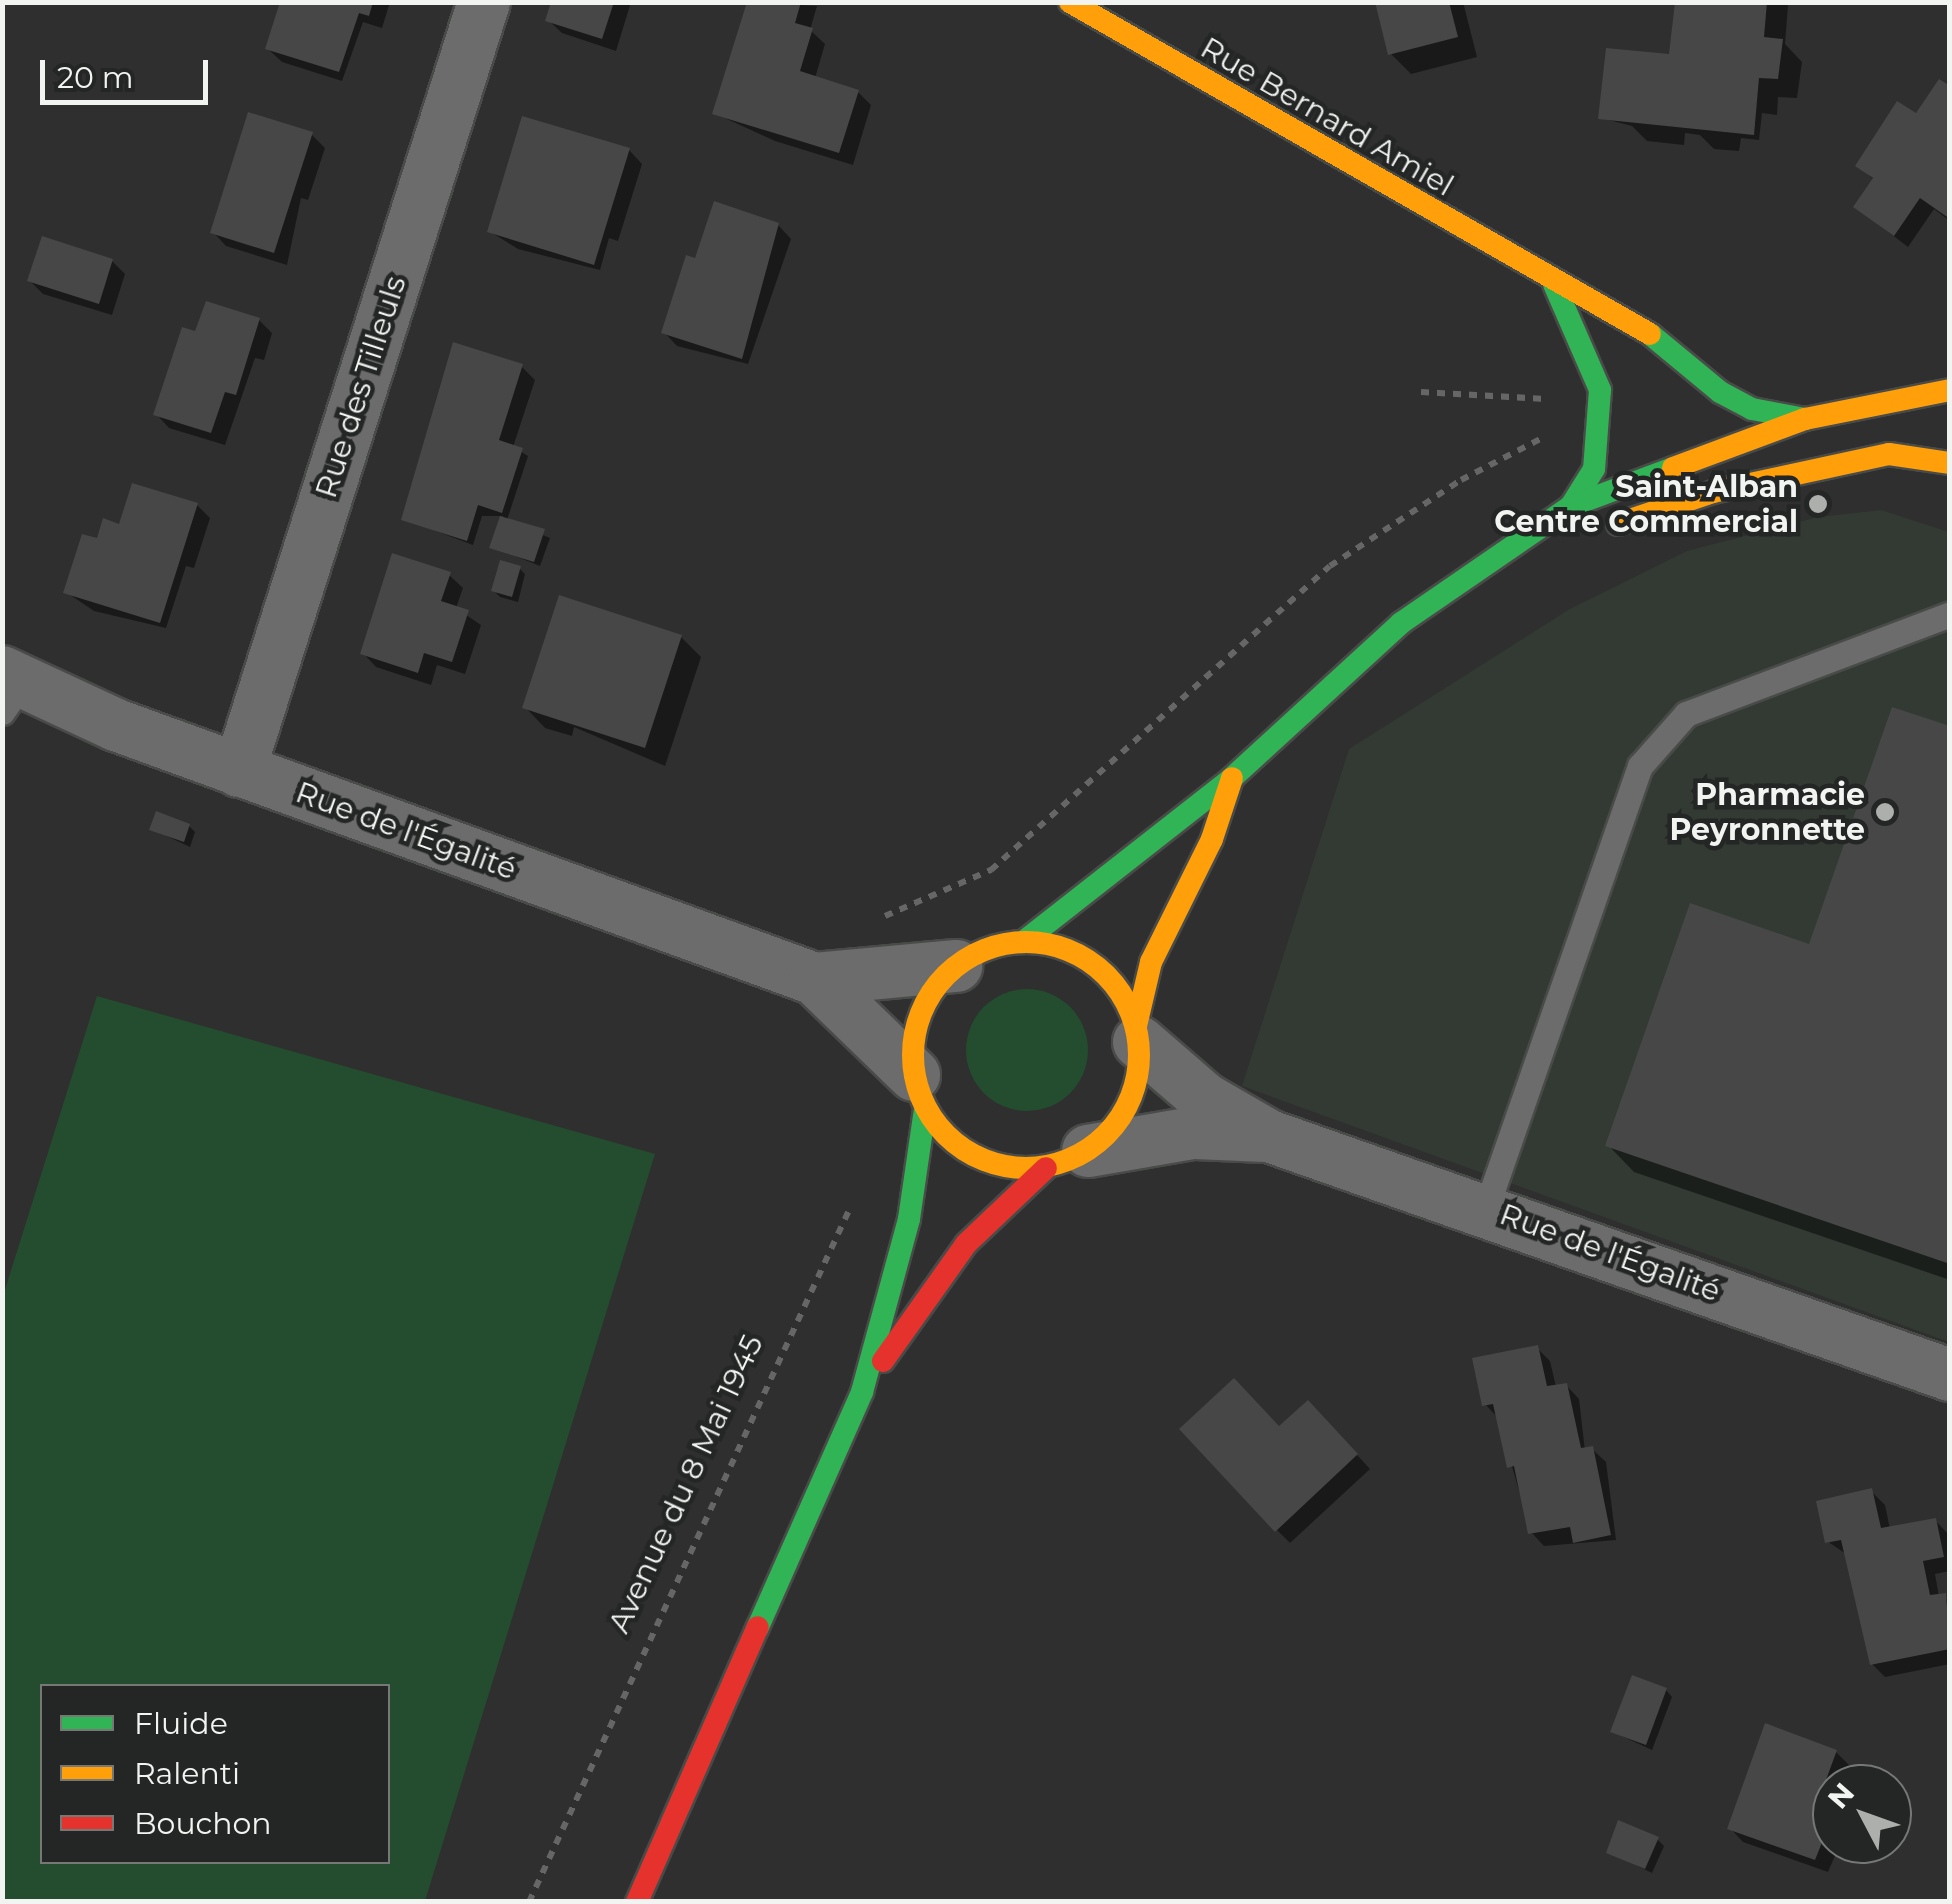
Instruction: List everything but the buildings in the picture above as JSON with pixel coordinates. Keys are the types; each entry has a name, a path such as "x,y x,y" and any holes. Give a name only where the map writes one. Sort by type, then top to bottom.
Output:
{"main road":[{"name":"Rue Bernard Amiel","path":"1070,2 1554,284 1635,322 1720,392 1752,409 1805,419"},
{"path":"1554,284 1600,390 1594,469 1571,506"},
{"path":"637,1902 862,1392 909,1219 919,1092 920,1014 956,966 976,952 1023,942 1115,873 1176,816 1232,778 1402,623 1519,548 1571,506 1805,419 1950,390"},
{"path":"1519,548 1794,472 1889,454 1950,463"},
{"path":"862,1392 966,1244 1129,1103 1138,1034 1158,944 1212,839 1232,778"},
{"path":"1023,942 1082,956 1106,974 1138,1034"},
{"path":"919,1092 947,1138 976,1158 1010,1168 1067,1160"}],"street":[{"name":"Rue des Tilleuls","path":"238,771 484,2"},
{"name":"Rue de l'Égalité","path":"10,688 815,979 956,966"},
{"name":"Rue de l'Égalité","path":"815,979 919,1092"},
{"name":"Rue de l'Égalité","path":"1138,1034 1205,1099 1268,1136 1486,1208 1950,1375"},
{"name":"Rue de l'Égalité","path":"1067,1160 1194,1133 1268,1136"}],"lane":[{"path":"1486,1208 1640,766 1686,714 1950,614"}],"path":[{"path":"1421,392 1553,399"},
{"path":"878,921 991,870 1330,566 1460,480 1546,437"},
{"name":"Avenue du 8 Mai 1945","path":"529,1902 854,1200"}],"shaded area":[{"path":"1881,510 1949,532 1949,1342 1242,1086 1349,749 1568,610 1687,551 1818,517"}],"green space":[{"path":"1027,989 1050,994 1070,1007 1083,1027 1088,1050 1083,1073 1070,1093 1050,1106 1027,1111 1004,1106 984,1093 971,1073 966,1050 971,1027 984,1007 1004,994"},
{"path":"97,996 655,1154 425,1901 3,1901 3,1296"}],"traffic: fast":[{"path":"1554,284 1600,390 1594,469 1571,506"},
{"path":"1650,334 1720,392 1752,409 1805,419"},
{"path":"1023,942 1232,778 1401,623 1571,506 1673,468"},
{"path":"758,1627 862,1392 909,1219 925,1109"}],"traffic: slow":[{"path":"1070,2 1650,334"},
{"path":"1673,468 1805,419 1950,390"},
{"path":"1618,524 1713,492 1889,454 1950,463"},
{"path":"1136,1026 1151,962 1212,839 1232,778"},
{"path":"1026,942 1069,950 1106,975 1131,1012 1139,1055 1131,1098 1106,1135 1069,1160 1026,1168 983,1160 946,1135 921,1098 913,1055 921,1012 946,975 983,950 1026,942"}],"traffic: jam":[{"path":"883,1361 966,1244 1046,1168"},
{"path":"637,1902 758,1627"}],"place":[{"name":"Saint-Alban Centre Commercial","path":"1818,504"},
{"name":"Pharmacie Peyronnette","path":"1885,812"}]}
